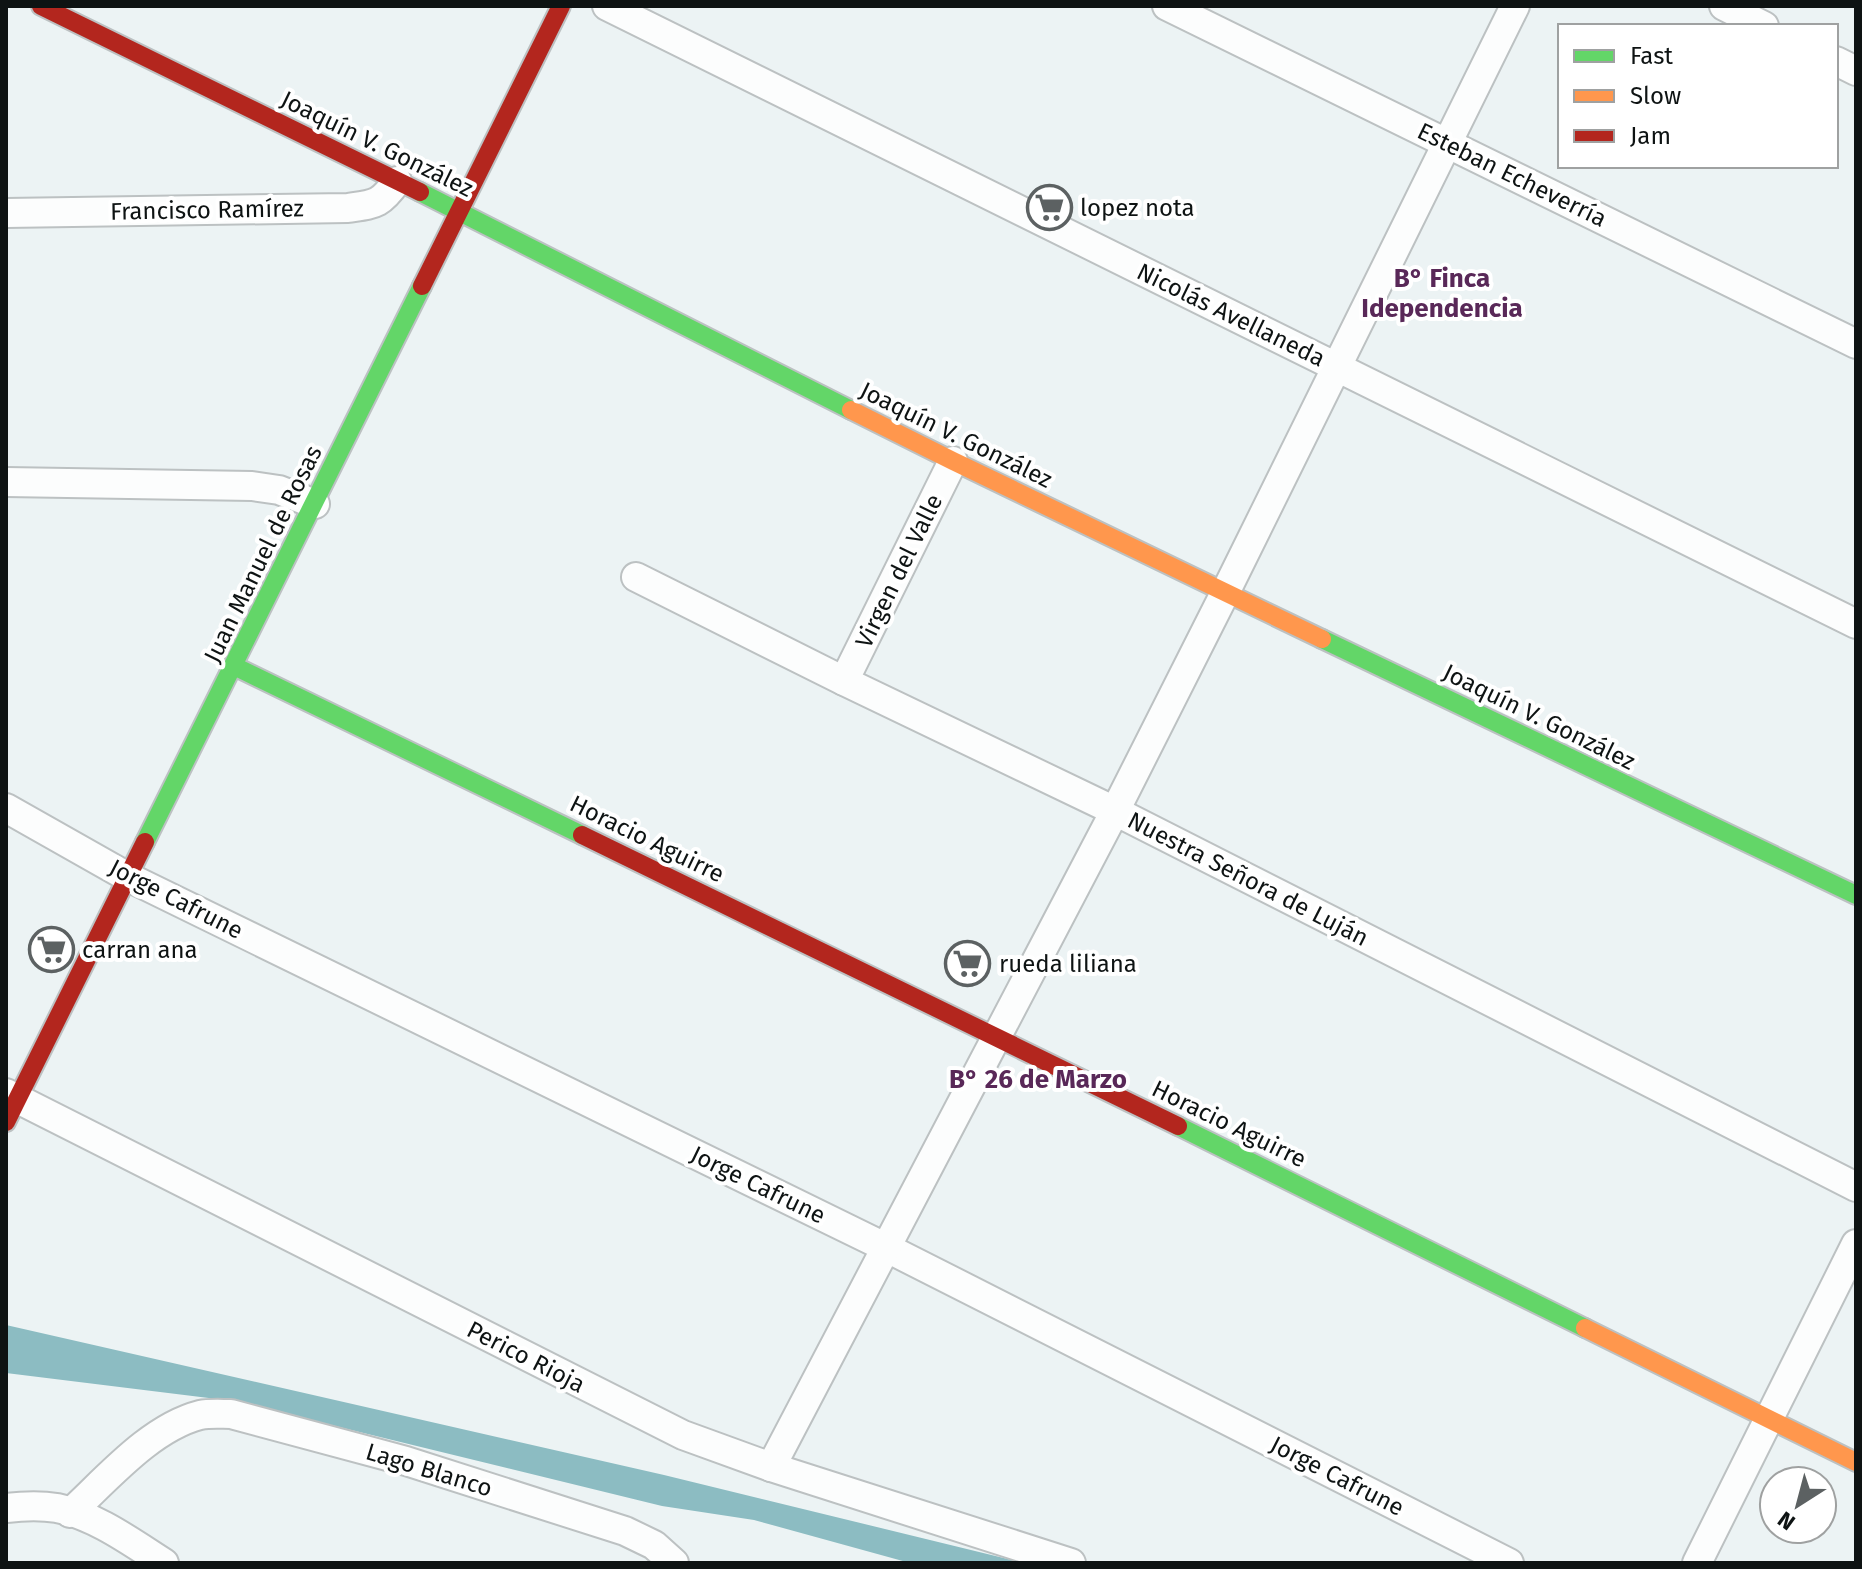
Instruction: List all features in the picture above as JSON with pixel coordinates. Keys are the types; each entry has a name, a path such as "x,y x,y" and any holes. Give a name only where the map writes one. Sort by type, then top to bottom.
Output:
{"street":[{"name":"Joaquín V. González","path":"41,6 459,211 953,461 1856,895"},
{"name":"Juan Manuel de Rosas","path":"10,1105 234,666 561,6"},
{"name":"Nicolás Avellaneda","path":"607,6 1856,624"},
{"name":"Esteban Echeverría","path":"1167,6 1856,344"},
{"path":"771,1467 1115,811 1515,6"},
{"path":"1724,6 1760,24"},
{"path":"1838,62 1856,71"},
{"name":"Francisco Ramírez","path":"6,213 348,208 372,204 385,198 397,181"},
{"name":"Virgen del Valle","path":"844,681 953,461"},
{"path":"6,482 252,486 279,490 315,504"},
{"name":"Nuestra Señora de Luján","path":"636,577 1115,811 1856,1187"},
{"name":"Horacio Aguirre","path":"234,666 997,1036 1856,1462"},
{"name":"Jorge Cafrune","path":"6,808 128,877 885,1247 1509,1563"},
{"name":"Perico Rioja","path":"10,1105 683,1435 771,1467 1071,1563"},
{"path":"1697,1563 1856,1244"},
{"name":"Lago Blanco","path":"70,1513 137,1451 177,1423 204,1414 231,1414 406,1461 625,1531 654,1545 674,1563"},
{"path":"12,1502 57,1508 95,1521 164,1563"}],"water":[{"path":"6,1325 664,1475 1024,1563 910,1563 754,1520 662,1506 233,1401 6,1373"}],"traffic: fast":[{"path":"420,192 851,410"},
{"path":"145,842 422,286"},
{"path":"1322,639 1856,895"},
{"path":"234,666 582,835"},
{"path":"1178,1126 1585,1328"}],"traffic: slow":[{"path":"851,410 1322,639"},
{"path":"1585,1328 1856,1462"}],"traffic: jam":[{"path":"41,6 420,192"},
{"path":"422,286 561,6"},
{"path":"582,835 1178,1126"},
{"path":"6,1122 145,842"}],"place":[{"name":"lopez nota","path":"1049,208"},
{"name":"carran ana","path":"51,950"},
{"name":"rueda liliana","path":"968,964"}],"district":[{"name":"B° Finca Idependencia","path":"1442,293"},
{"name":"B° 26 de Marzo","path":"1038,1079"}]}
